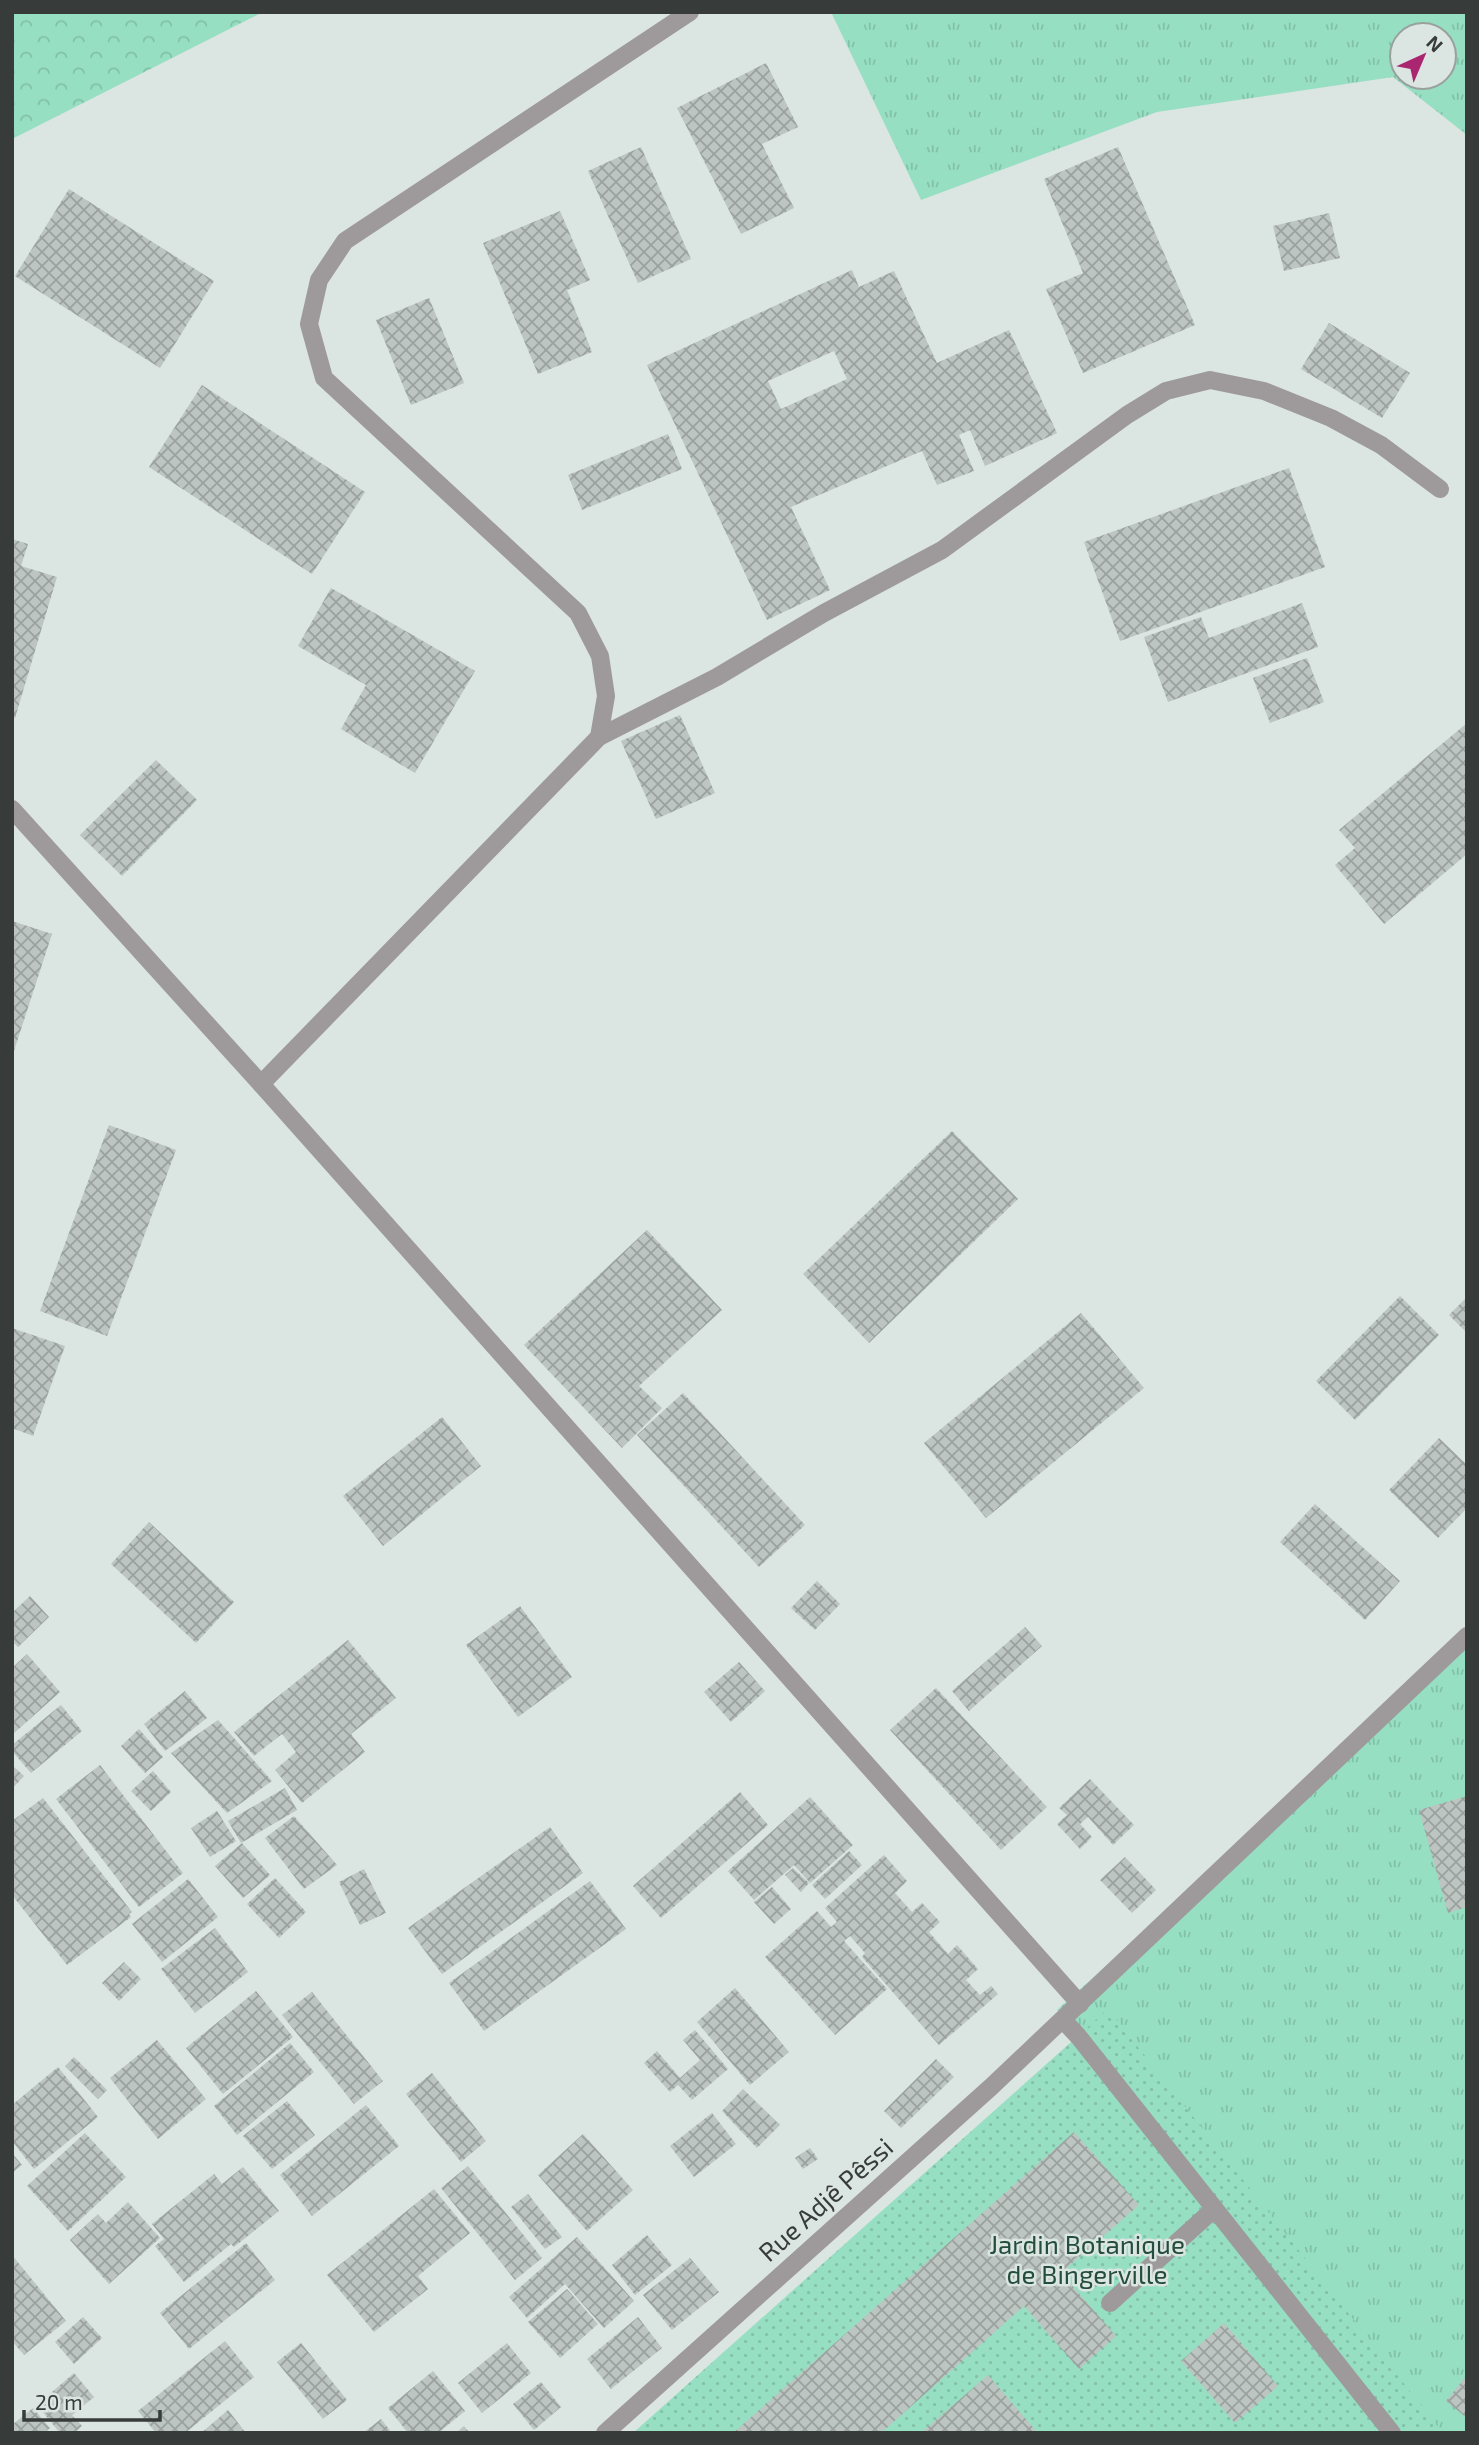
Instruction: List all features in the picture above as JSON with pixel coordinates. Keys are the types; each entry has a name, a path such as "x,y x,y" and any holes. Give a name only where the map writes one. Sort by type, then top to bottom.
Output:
{"street":[{"path":"599,737 606,696 600,656 578,613 324,378 309,324 319,280 345,241 690,12"},
{"path":"261,1084 599,737 717,677 824,613 942,551 1127,415 1166,391 1210,380 1264,391 1331,418 1381,445 1440,489"},
{"path":"12,809 261,1084 1080,2004"},
{"name":"Rue Adjê Pêssi","path":"605,2433 1063,2020 1467,1636"},
{"path":"1063,2020 1392,2433"},
{"path":"1110,2303 1214,2209"}],"green space":[{"path":"12,12 263,12 12,139"},
{"path":"831,12 1467,12 1467,135 1411,91 1458,91 1458,21 1388,21 1388,78 1157,112 921,200"},
{"path":"1467,1642 1467,2433 1392,2433 1057,2010"},
{"name":"Jardin Botanique de Bingerville","path":"1108,2009 1443,2433 633,2433 1051,2060"}],"building":[{"path":"766,63 798,127 762,144 794,208 741,234 677,108"},
{"path":"641,147 691,259 638,283 588,171"},
{"path":"1118,147 1195,325 1083,373 1046,289 1083,273 1044,179"},
{"path":"69,189 214,281 160,368 15,276"},
{"path":"560,211 590,280 567,290 592,352 538,374 483,243"},
{"path":"1329,213 1340,258 1284,271 1273,226"},
{"path":"852,270 859,287 894,271 937,363 1009,330 1057,433 985,466 970,430 959,435 974,471 937,485 922,451 791,507 830,590 767,620 647,365","holes":["834,351 847,379 781,409 768,381"]},
{"path":"429,298 464,383 411,405 376,320"},
{"path":"1329,323 1410,373 1382,418 1301,369"},
{"path":"202,385 365,492 312,574 149,467"},
{"path":"668,434 682,469 582,510 568,475"},
{"path":"1289,468 1325,567 1120,641 1084,542"},
{"path":"12,539 28,544 21,566 57,577 15,718 12,717"},
{"path":"331,588 475,671 415,773 341,729 366,685 298,646"},
{"path":"1302,603 1318,647 1168,702 1144,637 1201,617 1209,638"},
{"path":"1307,658 1324,702 1270,723 1253,678"},
{"path":"680,715 715,793 656,819 621,741"},
{"path":"1467,723 1467,854 1384,924 1335,865 1355,848 1339,830"},
{"path":"156,760 197,800 122,876 80,835"},
{"path":"12,921 52,934 13,1054 12,1054"},
{"path":"109,1125 176,1150 107,1336 40,1311"},
{"path":"952,1131 1018,1199 869,1343 803,1274"},
{"path":"647,1230 722,1310 639,1386 662,1408 622,1448 524,1345"},
{"path":"1400,1296 1439,1335 1355,1420 1316,1381"},
{"path":"1467,1297 1467,1333 1449,1315"},
{"path":"1081,1313 1144,1388 986,1518 924,1443"},
{"path":"12,1328 65,1346 33,1436 12,1428"},
{"path":"683,1393 805,1525 759,1567 637,1435"},
{"path":"442,1417 481,1466 383,1546 343,1496"},
{"path":"1439,1438 1467,1465 1467,1508 1438,1538 1389,1490"},
{"path":"1315,1504 1400,1581 1365,1620 1280,1542"},
{"path":"149,1522 234,1602 196,1643 111,1564"},
{"path":"817,1581 840,1604 815,1630 791,1608"},
{"path":"30,1596 49,1617 18,1647 12,1641 12,1613"},
{"path":"520,1606 572,1677 518,1717 466,1645"},
{"path":"1025,1627 1042,1646 969,1711 952,1691"},
{"path":"348,1640 396,1698 351,1734 365,1752 302,1803 275,1770 296,1752 282,1734 254,1756 234,1732"},
{"path":"27,1654 60,1692 12,1735 12,1668"},
{"path":"739,1662 765,1691 731,1722 704,1692"},
{"path":"936,1688 1047,1807 1001,1850 890,1730"},
{"path":"185,1691 207,1718 165,1751 144,1724"},
{"path":"61,1705 82,1731 31,1773 12,1751 12,1745"},
{"path":"218,1720 272,1781 227,1813 171,1753"},
{"path":"139,1729 163,1757 145,1773 121,1746"},
{"path":"12,1765 24,1776 12,1789"},
{"path":"100,1765 183,1873 139,1907 56,1799"},
{"path":"153,1771 171,1792 151,1811 131,1791"},
{"path":"1090,1779 1134,1825 1113,1845 1088,1817 1080,1824 1092,1837 1080,1849 1057,1824 1067,1815 1059,1808"},
{"path":"285,1788 297,1810 241,1843 228,1821"},
{"path":"740,1792 768,1825 661,1918 633,1886"},
{"path":"1467,1796 1467,1907 1448,1913 1419,1810"},
{"path":"810,1797 853,1845 810,1883 794,1865 754,1900 728,1871"},
{"path":"43,1798 132,1912 129,1914 131,1917 67,1965 12,1895 12,1821"},
{"path":"217,1811 236,1841 210,1857 191,1828"},
{"path":"294,1816 337,1865 304,1889 265,1838"},
{"path":"550,1827 583,1873 442,1974 408,1928"},
{"path":"242,1843 270,1875 243,1898 215,1866"},
{"path":"849,1851 862,1865 825,1899 812,1885"},
{"path":"884,1855 907,1881 895,1893 912,1912 922,1903 940,1922 929,1932 948,1954 957,1945 978,1969 966,1980 980,1995 991,1986 998,1994 939,2045 862,1957 865,1953 850,1936 844,1941 887,1989 835,2035 765,1957 817,1911 831,1927 837,1922 825,1908"},
{"path":"1125,1857 1156,1890 1132,1913 1100,1880"},
{"path":"793,1868 809,1883 801,1892 785,1875"},
{"path":"364,1869 386,1913 360,1925 339,1882"},
{"path":"275,1878 306,1912 279,1938 247,1904"},
{"path":"188,1879 218,1917 162,1962 132,1924"},
{"path":"590,1881 626,1929 484,2031 449,1983"},
{"path":"772,1887 791,1909 774,1924 754,1902"},
{"path":"215,1928 248,1972 195,2013 161,1969"},
{"path":"124,1962 141,1979 119,2001 102,1983"},
{"path":"735,1988 789,2052 750,2085 697,2022"},
{"path":"256,1991 293,2037 223,2094 186,2048"},
{"path":"312,1992 383,2081 354,2104 282,2015"},
{"path":"695,2030 728,2069 692,2100 678,2085 670,2092 644,2063 657,2051 680,2078 700,2060 683,2040"},
{"path":"157,2040 206,2099 158,2139 110,2078"},
{"path":"290,2043 314,2072 237,2135 214,2106"},
{"path":"74,2057 107,2090 98,2099 65,2066"},
{"path":"936,2059 954,2077 901,2128 884,2111"},
{"path":"58,2067 98,2117 34,2169 12,2141 12,2105"},
{"path":"432,2073 486,2141 461,2162 406,2094"},
{"path":"743,2089 780,2125 757,2148 722,2111"},
{"path":"287,2101 315,2135 272,2169 243,2136"},
{"path":"366,2105 399,2146 312,2216 280,2175"},
{"path":"712,2113 736,2144 694,2177 670,2146"},
{"path":"1074,2132 1139,2205 1061,2273 1116,2336 1079,2369 1024,2306 881,2433 733,2433"},
{"path":"85,2133 126,2177 68,2231 27,2186"},
{"path":"583,2134 633,2190 587,2231 538,2175"},
{"path":"810,2148 818,2159 803,2169 795,2158"},
{"path":"12,2153 22,2165 12,2173"},
{"path":"468,2166 542,2258 515,2280 441,2188"},
{"path":"243,2167 279,2211 234,2247 231,2244 184,2282 155,2246 164,2239 152,2224 214,2174 222,2184"},
{"path":"434,2189 470,2233 418,2276 428,2289 374,2332 327,2275"},
{"path":"528,2194 562,2237 545,2249 511,2207"},
{"path":"128,2202 160,2238 109,2284 70,2240 98,2214 106,2223"},
{"path":"647,2235 672,2265 635,2295 612,2265"},
{"path":"577,2237 634,2301 604,2328 565,2284 527,2318 509,2297"},
{"path":"246,2243 275,2280 189,2349 160,2313"},
{"path":"12,2255 66,2321 24,2355 12,2341"},
{"path":"690,2258 719,2292 672,2330 643,2295"},
{"path":"567,2289 598,2324 560,2358 528,2322"},
{"path":"83,2317 102,2338 74,2364 55,2342"},
{"path":"638,2317 662,2348 611,2389 587,2359"},
{"path":"1224,2323 1278,2386 1235,2423 1181,2361"},
{"path":"225,2341 254,2377 185,2433 156,2433 138,2411"},
{"path":"301,2343 347,2400 323,2419 277,2362"},
{"path":"507,2343 531,2373 482,2413 458,2383"},
{"path":"433,2371 465,2411 438,2433 408,2433 388,2408"},
{"path":"74,2373 94,2397 72,2415 82,2426 74,2433 60,2433 37,2405"},
{"path":"988,2375 1038,2433 921,2433"},
{"path":"1467,2375 1467,2418 1446,2401"},
{"path":"541,2382 561,2407 534,2430 513,2404"},
{"path":"33,2408 50,2428 44,2433 12,2433 12,2425"},
{"path":"228,2410 246,2433 201,2433"},
{"path":"381,2419 392,2433 363,2433"},
{"path":"464,2426 470,2433 456,2433"}]}
